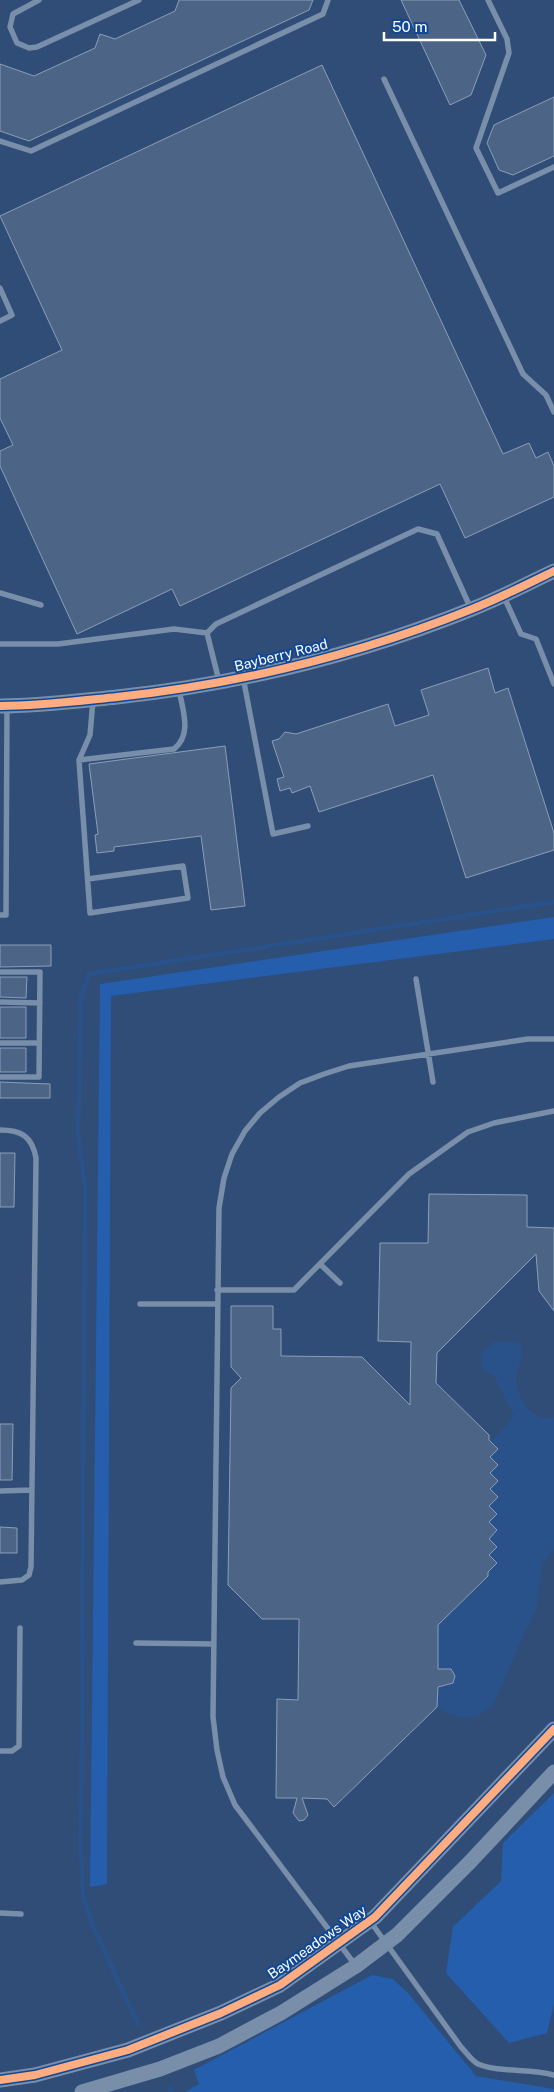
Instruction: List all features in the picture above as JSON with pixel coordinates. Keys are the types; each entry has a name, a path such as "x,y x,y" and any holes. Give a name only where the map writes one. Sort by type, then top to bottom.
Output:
{"street":[{"name":"Bayberry Road","path":"3,706 93,700 179,689 277,671 383,641 471,610 554,573"},
{"name":"Baymeadows Way","path":"0,2080 35,2075 128,2050 221,2013 280,1985 370,1921 554,1730"},
{"path":"82,2092 160,2069 219,2046 281,2013 356,1966 386,1943 470,1862 554,1772"}],"lane":[{"path":"39,0 32,2 13,14 10,27 17,43 29,48 37,47 139,0"},
{"path":"0,141 31,151 323,14 328,0"},
{"path":"488,0 506,39 509,53 476,148 498,193 554,167"},
{"path":"384,79 523,374 546,395 554,412"},
{"path":"0,288 12,314 0,321"},
{"path":"207,633 216,624 418,529 437,534 471,610"},
{"path":"0,593 40,605"},
{"path":"504,595 521,634 536,639 554,684"},
{"path":"0,644 58,644 174,629 207,633"},
{"path":"207,633 219,682"},
{"path":"243,677 272,834 308,826"},
{"path":"79,760 174,749 181,744 186,729 179,689"},
{"path":"88,879 183,866 188,898 90,913 79,760 90,735 93,700"},
{"path":"0,915 6,915 3,706"},
{"path":"0,972 40,972 39,1077 0,1077"},
{"path":"416,978 433,1082"},
{"path":"0,1002 40,1002"},
{"path":"356,1966 250,1827 235,1804 223,1777 214,1728 213,1644 217,1290 219,1208 224,1178 232,1154 245,1131 260,1113 279,1097 300,1084 349,1066 528,1039 554,1039"},
{"path":"0,1043 39,1043"},
{"path":"217,1290 294,1290 409,1174 468,1132 494,1123 554,1111"},
{"path":"0,1130 23,1133 30,1140 36,1158 32,1490 29,1575 22,1580 0,1582"},
{"path":"320,1264 340,1283"},
{"path":"140,1304 217,1304"},
{"path":"0,1491 32,1490"},
{"path":"0,1751 12,1751 19,1746 20,1628"},
{"path":"136,1643 213,1644"},
{"path":"0,1913 21,1914"},
{"path":"370,1921 461,2047 477,2063 490,2067 539,2070 554,2075"}],"shaded area":[{"path":"554,917 554,939 111,996 107,1884 90,1887 100,984"},
{"path":"494,1342 518,1342 522,1351 516,1378 520,1396 527,1408 537,1416 542,1418 554,1417 554,1550 543,1562 536,1610 496,1700 484,1712 476,1716 460,1717 444,1712 437,1707 438,1681 450,1684 455,1676 449,1669 438,1673 438,1625 488,1577 488,1572 497,1563 489,1555 497,1547 489,1539 497,1530 489,1522 489,1506 498,1497 490,1489 490,1473 498,1465 490,1457 498,1449 491,1442 514,1416 494,1376 483,1370 480,1355"},
{"path":"554,1793 554,2004 547,2033 509,2043 446,1973 453,1927 501,1881 503,1843"},
{"path":"372,1975 393,1979 408,1993 476,2076 554,2089 554,2092 185,2092 199,2084 194,2070"}],"building":[{"path":"179,0 313,0 309,10 29,141 0,131 0,64 34,76 95,48 100,34 115,39 175,11"},
{"path":"401,0 459,0 486,55 471,95 450,105"},
{"path":"322,65 503,454 529,443 536,458 548,452 554,466 554,497 465,538 440,484 180,606 172,589 77,634 0,466 0,451 13,445 0,418 0,379 62,350 0,216"},
{"path":"554,97 554,156 513,175 499,170 487,143 494,125"},
{"path":"488,668 495,693 508,688 554,833 554,850 466,878 433,775 319,812 310,786 292,793 290,788 280,791 277,779 284,777 272,741 279,739 285,732 296,734 388,704 395,726 429,715 421,690"},
{"path":"225,746 245,906 211,910 201,836 114,847 114,851 97,853 95,835 98,834 89,764"},
{"path":"0,945 51,945 51,966 0,967"},
{"path":"0,977 27,977 26,998 0,997"},
{"path":"0,1007 26,1007 26,1038 0,1038"},
{"path":"0,1048 26,1048 26,1072 0,1072"},
{"path":"0,1082 50,1084 50,1098 0,1098"},
{"path":"0,1153 15,1153 14,1207 0,1207"},
{"path":"429,1194 527,1195 527,1227 554,1228 554,1311 539,1291 536,1254 437,1353 436,1383 489,1435 489,1440 498,1449 490,1457 498,1465 490,1473 498,1481 490,1489 498,1497 489,1506 497,1514 489,1522 497,1530 489,1539 497,1547 489,1555 497,1563 488,1572 488,1576 438,1625 438,1669 451,1669 455,1676 453,1683 438,1687 437,1707 334,1807 327,1799 302,1798 308,1815 304,1820 299,1821 293,1813 297,1798 276,1798 277,1699 298,1700 299,1619 262,1619 228,1585 231,1388 241,1378 231,1367 231,1306 273,1306 273,1329 281,1329 281,1356 362,1357 410,1405 411,1342 378,1341 380,1243 428,1243"},
{"path":"0,1424 13,1424 12,1480 0,1480"},
{"path":"0,1527 17,1528 17,1553 0,1553"}],"waterway":[{"path":"138,2024 92,1924 83,1896 81,1850 85,1185 78,1135 81,997 89,974 554,902"},
{"path":"169,2088 171,2092"}],"cycle path":[{"path":"0,706 117,697 252,676 341,654 429,625 493,600 554,571"},
{"path":"0,2080 35,2075 128,2050 221,2013 280,1985 375,1917 554,1729"}]}
